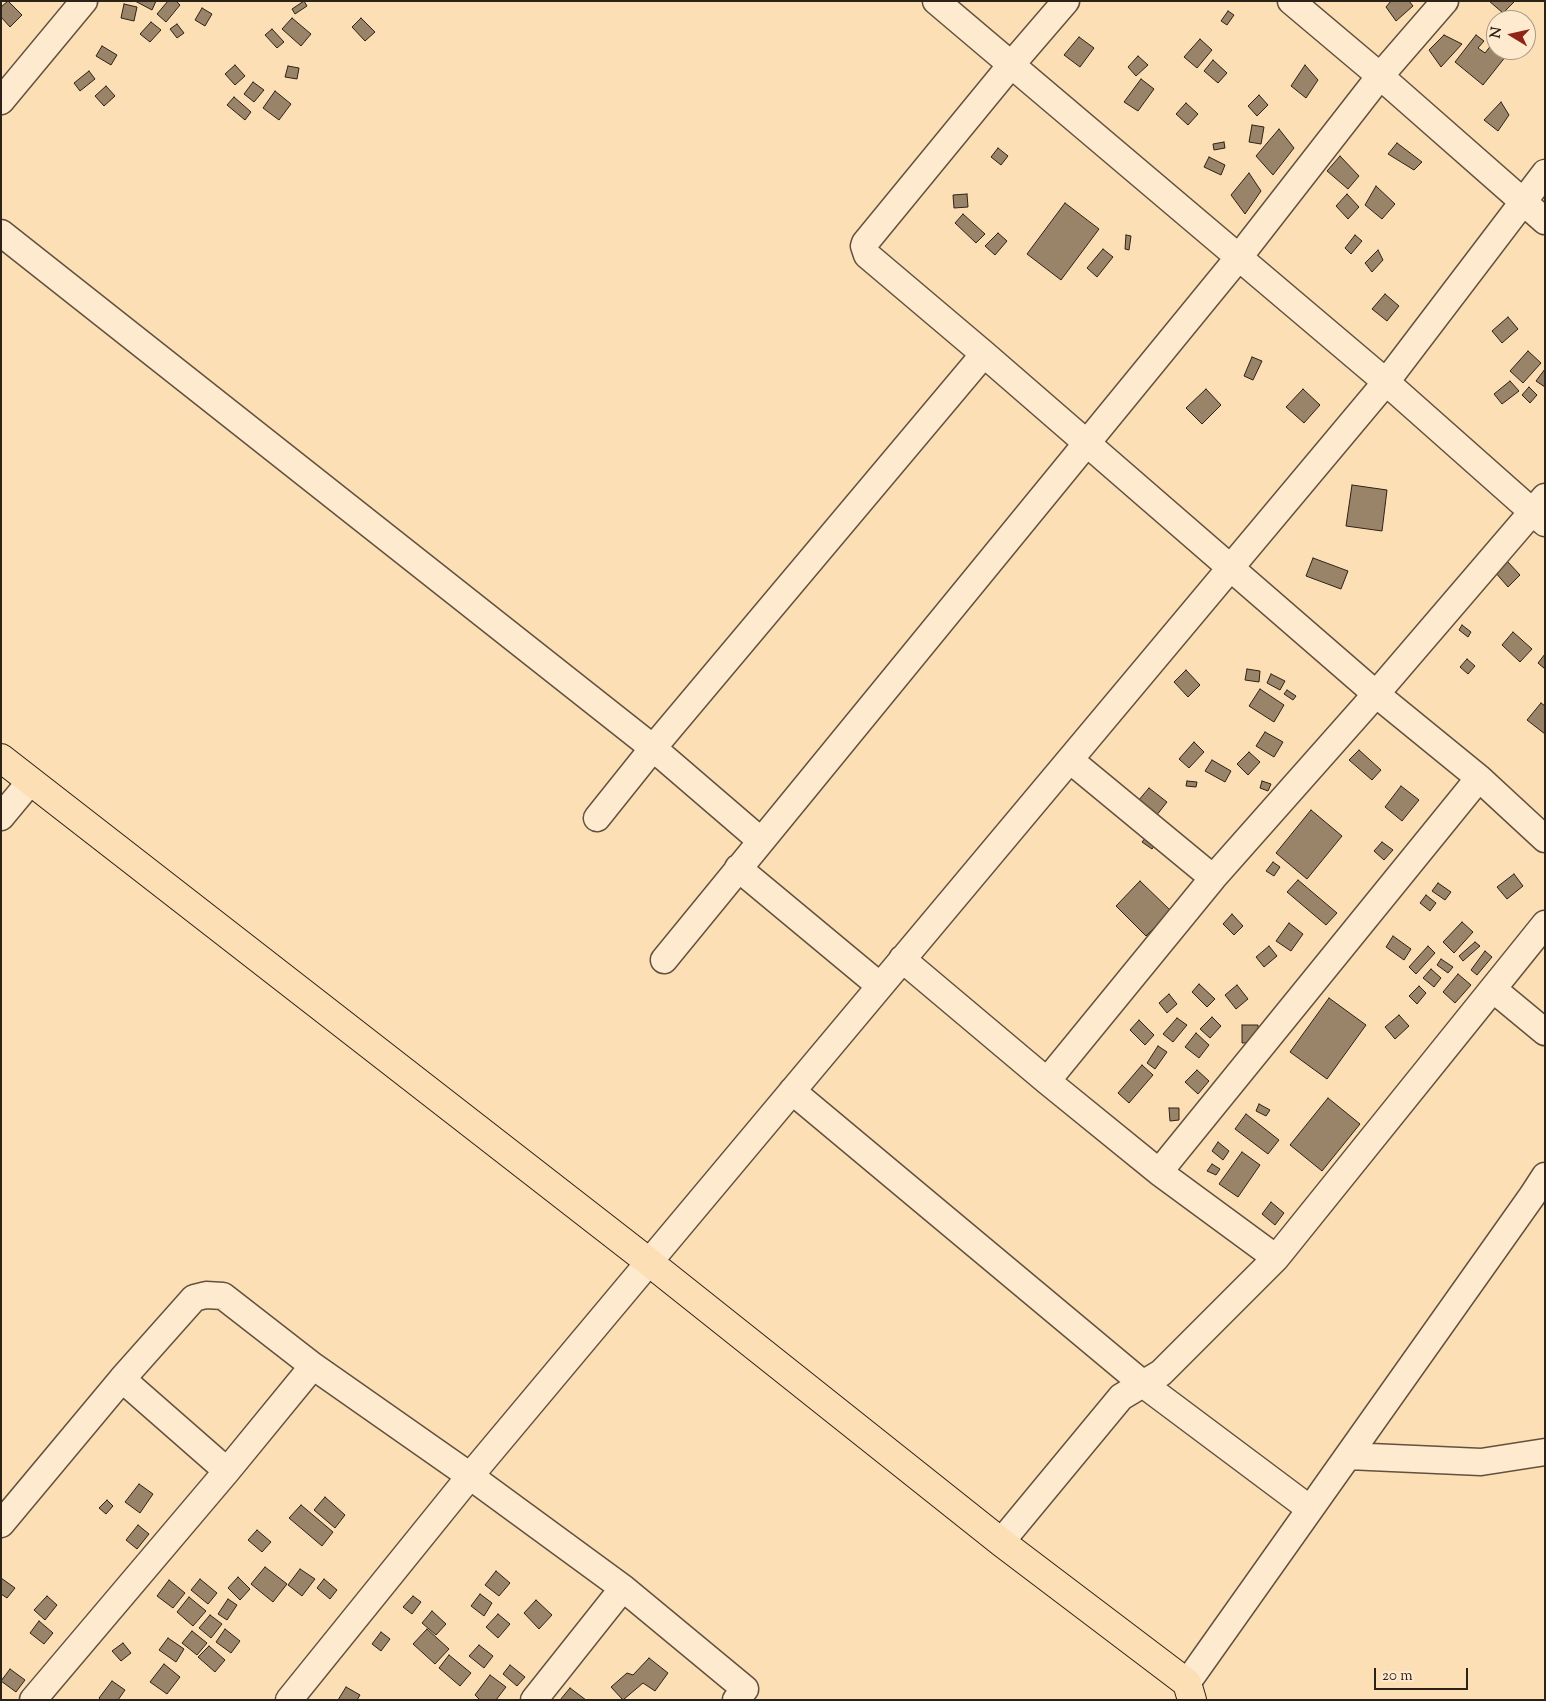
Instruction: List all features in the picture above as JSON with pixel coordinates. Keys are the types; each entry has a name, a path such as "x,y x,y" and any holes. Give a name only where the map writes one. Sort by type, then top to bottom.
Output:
{"main road":[{"path":"1,758 649,1262 1189,1691"}],"street":[{"path":"1,101 84,1"},
{"path":"936,1 1386,382 1541,510 1213,878 1047,1081"},
{"path":"1066,1 864,246 867,255 1376,694 1479,778 1545,839"},
{"path":"1291,1 1380,76 1545,221"},
{"path":"664,960 760,840 1239,257 1380,76 1445,1"},
{"path":"289,1700 470,1476 1386,382 1545,173"},
{"path":"1,233 653,748 760,840"},
{"path":"597,818 653,748 984,354"},
{"path":"1070,760 1213,878"},
{"path":"1159,1172 1479,778"},
{"path":"1,817 30,782"},
{"path":"738,868 880,986"},
{"path":"1001,1542 1121,1397 1161,1373 1276,1258 1545,924"},
{"path":"902,959 1159,1172 1276,1258"},
{"path":"1493,989 1545,1032"},
{"path":"792,1091 1143,1384 1310,1509"},
{"path":"1189,1691 1310,1509 1540,1190"},
{"path":"1,1524 122,1379 194,1298 206,1294 224,1296 313,1366 470,1476 623,1588 747,1696"},
{"path":"33,1700 227,1471 313,1366"},
{"path":"122,1379 227,1471"},
{"path":"1348,1456 1481,1462 1545,1452"},
{"path":"534,1700 623,1588"}],"building":[{"path":"8,1 22,15 10,27 1,17 1,7"},
{"path":"135,1 156,1 152,10"},
{"path":"168,1 176,1 180,5 166,22 157,14"},
{"path":"304,1 307,6 295,14 292,9"},
{"path":"1391,1 1409,1 1413,6 1396,21 1386,7"},
{"path":"1489,1 1515,1 1506,10 1500,10"},
{"path":"124,4 137,7 134,21 121,18"},
{"path":"202,8 212,14 205,26 195,20"},
{"path":"1228,11 1234,15 1227,25 1221,21"},
{"path":"292,18 311,34 301,46 282,29"},
{"path":"361,18 375,32 365,41 352,27"},
{"path":"151,22 161,30 150,42 140,34"},
{"path":"177,24 184,33 177,38 170,29"},
{"path":"272,29 284,42 277,48 265,35"},
{"path":"1444,35 1462,44 1441,67 1429,50"},
{"path":"1476,35 1484,41 1478,48 1485,53 1486,52 1486,60 1503,60 1483,85 1455,62"},
{"path":"1079,37 1094,48 1080,67 1064,55"},
{"path":"1200,39 1212,50 1197,68 1184,57"},
{"path":"102,46 117,55 111,65 96,56"},
{"path":"1138,56 1148,65 1136,76 1128,67"},
{"path":"1213,60 1227,73 1218,83 1204,71"},
{"path":"235,65 245,76 235,85 225,74"},
{"path":"1305,65 1318,80 1306,98 1291,86"},
{"path":"288,66 299,68 297,79 285,77"},
{"path":"89,71 95,79 80,91 74,83"},
{"path":"1141,79 1154,89 1138,111 1124,102"},
{"path":"253,82 264,90 254,102 244,94"},
{"path":"106,86 115,96 104,106 95,96"},
{"path":"275,91 291,104 279,120 263,108"},
{"path":"1259,95 1268,105 1257,116 1248,106"},
{"path":"234,97 251,112 245,120 227,105"},
{"path":"1501,102 1509,115 1498,131 1484,120"},
{"path":"1186,103 1198,114 1188,125 1176,114"},
{"path":"1252,125 1264,127 1261,144 1249,142"},
{"path":"1279,129 1294,148 1273,175 1256,156"},
{"path":"1224,142 1225,148 1214,150 1213,144"},
{"path":"1397,143 1422,162 1414,170 1388,154"},
{"path":"998,148 1008,156 1001,165 991,157"},
{"path":"1340,156 1359,176 1348,189 1327,171"},
{"path":"1209,157 1225,165 1221,175 1204,167"},
{"path":"1249,173 1261,191 1245,214 1231,195"},
{"path":"1376,186 1395,204 1382,219 1365,205"},
{"path":"967,194 968,207 954,208 953,195"},
{"path":"1347,194 1359,207 1348,219 1336,206"},
{"path":"1065,203 1099,229 1061,280 1027,254"},
{"path":"963,214 985,234 976,243 955,223"},
{"path":"998,233 1007,241 995,255 985,246"},
{"path":"1126,235 1131,236 1129,250 1125,249"},
{"path":"1355,235 1362,241 1351,254 1345,248"},
{"path":"1103,249 1113,257 1097,277 1087,268"},
{"path":"1378,250 1383,260 1372,272 1365,263"},
{"path":"1385,294 1399,306 1387,321 1372,309"},
{"path":"1508,317 1518,329 1502,343 1492,331"},
{"path":"1528,351 1541,363 1523,383 1510,371"},
{"path":"1252,357 1262,361 1253,380 1244,376"},
{"path":"1545,369 1545,387 1536,381"},
{"path":"1510,381 1519,391 1502,404 1494,394"},
{"path":"1529,387 1537,395 1530,403 1522,395"},
{"path":"1206,389 1221,405 1202,424 1186,408"},
{"path":"1303,389 1320,405 1304,423 1286,407"},
{"path":"1352,485 1387,490 1382,531 1346,526"},
{"path":"1313,558 1348,571 1341,589 1306,576"},
{"path":"1507,561 1520,575 1508,587 1495,572"},
{"path":"1462,625 1471,632 1468,637 1459,630"},
{"path":"1513,632 1532,649 1520,662 1502,645"},
{"path":"1545,654 1545,669 1538,663"},
{"path":"1467,659 1475,666 1468,674 1460,667"},
{"path":"1247,669 1260,671 1259,682 1245,680"},
{"path":"1186,670 1200,685 1188,697 1174,682"},
{"path":"1271,674 1285,681 1280,690 1267,683"},
{"path":"1260,689 1284,705 1274,722 1249,706"},
{"path":"1287,690 1296,696 1293,700 1284,694"},
{"path":"1541,703 1545,706 1545,734 1527,720"},
{"path":"1265,732 1283,742 1274,757 1256,746"},
{"path":"1194,742 1204,752 1189,768 1179,759"},
{"path":"1359,750 1381,770 1372,780 1349,760"},
{"path":"1249,752 1260,762 1248,775 1237,764"},
{"path":"1212,760 1231,771 1225,782 1205,771"},
{"path":"1187,781 1197,782 1196,787 1186,786"},
{"path":"1262,781 1271,784 1268,791 1260,788"},
{"path":"1401,786 1419,800 1402,821 1385,807"},
{"path":"1149,788 1167,802 1156,816 1138,801"},
{"path":"1311,810 1342,836 1307,879 1276,853"},
{"path":"1151,831 1160,839 1152,849 1142,842"},
{"path":"1382,842 1393,850 1384,860 1374,851"},
{"path":"1273,862 1280,867 1274,876 1266,871"},
{"path":"1514,874 1523,886 1507,899 1497,887"},
{"path":"1298,880 1337,913 1326,925 1287,892"},
{"path":"1140,881 1171,911 1146,936 1116,906"},
{"path":"1438,883 1451,892 1445,900 1432,891"},
{"path":"1426,895 1436,903 1430,911 1420,903"},
{"path":"1232,914 1243,926 1234,935 1223,924"},
{"path":"1462,922 1473,932 1454,953 1443,942"},
{"path":"1289,923 1303,934 1291,951 1276,941"},
{"path":"1393,936 1411,949 1404,960 1386,947"},
{"path":"1475,942 1480,946 1463,961 1459,956"},
{"path":"1269,946 1277,956 1264,967 1256,957"},
{"path":"1428,946 1435,953 1416,974 1409,967"},
{"path":"1485,951 1492,957 1477,975 1471,970"},
{"path":"1441,959 1453,967 1448,973 1437,965"},
{"path":"1431,969 1441,978 1434,987 1423,978"},
{"path":"1458,974 1471,985 1455,1003 1443,992"},
{"path":"1199,984 1215,999 1207,1007 1192,992"},
{"path":"1237,985 1248,999 1236,1009 1225,995"},
{"path":"1419,986 1426,993 1417,1004 1409,996"},
{"path":"1169,994 1177,1004 1167,1013 1159,1003"},
{"path":"1329,998 1366,1025 1327,1079 1290,1052"},
{"path":"1399,1015 1409,1026 1395,1039 1385,1027"},
{"path":"1212,1017 1221,1026 1210,1038 1200,1029"},
{"path":"1177,1018 1187,1025 1173,1042 1163,1034"},
{"path":"1139,1020 1154,1035 1145,1045 1130,1030"},
{"path":"1242,1025 1258,1025 1259,1042 1242,1043"},
{"path":"1196,1033 1209,1045 1199,1058 1185,1047"},
{"path":"1158,1046 1167,1052 1155,1069 1147,1063"},
{"path":"1142,1065 1153,1075 1129,1103 1118,1093"},
{"path":"1197,1070 1209,1081 1198,1094 1185,1082"},
{"path":"1328,1098 1360,1124 1322,1171 1290,1145"},
{"path":"1259,1104 1270,1110 1266,1116 1256,1111"},
{"path":"1169,1108 1179,1108 1179,1120 1170,1121"},
{"path":"1246,1114 1279,1140 1268,1154 1235,1129"},
{"path":"1218,1142 1229,1151 1223,1160 1212,1151"},
{"path":"1242,1152 1260,1165 1238,1197 1219,1184"},
{"path":"1212,1164 1220,1169 1216,1175 1207,1171"},
{"path":"1271,1202 1284,1213 1275,1225 1262,1214"},
{"path":"139,1484 153,1494 140,1513 125,1502"},
{"path":"325,1497 345,1515 335,1528 314,1510"},
{"path":"107,1500 113,1506 106,1514 99,1508"},
{"path":"301,1505 333,1532 322,1546 289,1518"},
{"path":"138,1525 149,1534 137,1549 126,1540"},
{"path":"257,1530 271,1542 262,1552 248,1540"},
{"path":"265,1567 287,1584 273,1602 251,1584"},
{"path":"300,1569 315,1579 302,1596 288,1585"},
{"path":"496,1571 510,1583 499,1596 485,1585"},
{"path":"238,1577 250,1589 240,1600 228,1588"},
{"path":"1,1578 15,1588 7,1598 1,1594"},
{"path":"200,1579 217,1593 208,1604 191,1590"},
{"path":"324,1579 337,1590 330,1599 317,1588"},
{"path":"169,1580 185,1593 173,1608 157,1596"},
{"path":"480,1594 492,1603 484,1616 471,1606"},
{"path":"47,1596 57,1605 45,1620 34,1610"},
{"path":"413,1596 421,1602 412,1614 403,1607"},
{"path":"189,1597 206,1611 193,1626 177,1612"},
{"path":"228,1599 237,1605 227,1620 218,1614"},
{"path":"536,1600 552,1615 539,1629 524,1613"},
{"path":"432,1611 446,1624 436,1635 422,1623"},
{"path":"498,1614 510,1624 498,1638 486,1627"},
{"path":"210,1615 222,1624 211,1638 199,1628"},
{"path":"39,1621 53,1633 44,1644 30,1633"},
{"path":"225,1629 240,1641 231,1653 216,1642"},
{"path":"427,1629 449,1649 435,1664 413,1644"},
{"path":"192,1631 207,1643 197,1655 182,1643"},
{"path":"381,1632 390,1639 381,1651 372,1644"},
{"path":"168,1638 184,1649 176,1662 159,1650"},
{"path":"123,1643 131,1653 121,1661 112,1651"},
{"path":"479,1645 493,1656 484,1668 469,1656"},
{"path":"209,1646 225,1660 215,1672 198,1657"},
{"path":"449,1655 471,1673 460,1686 439,1668"},
{"path":"649,1658 668,1673 655,1691 643,1683 623,1700 611,1687 627,1673 633,1675"},
{"path":"164,1664 180,1677 167,1694 150,1682"},
{"path":"510,1665 525,1677 517,1686 503,1674"},
{"path":"10,1669 25,1680 16,1692 1,1681"},
{"path":"490,1675 506,1687 496,1700 480,1700 475,1695"},
{"path":"112,1681 125,1690 118,1700 101,1700 99,1698"},
{"path":"346,1687 360,1695 357,1700 338,1700"},
{"path":"570,1688 586,1700 560,1700"}]}
